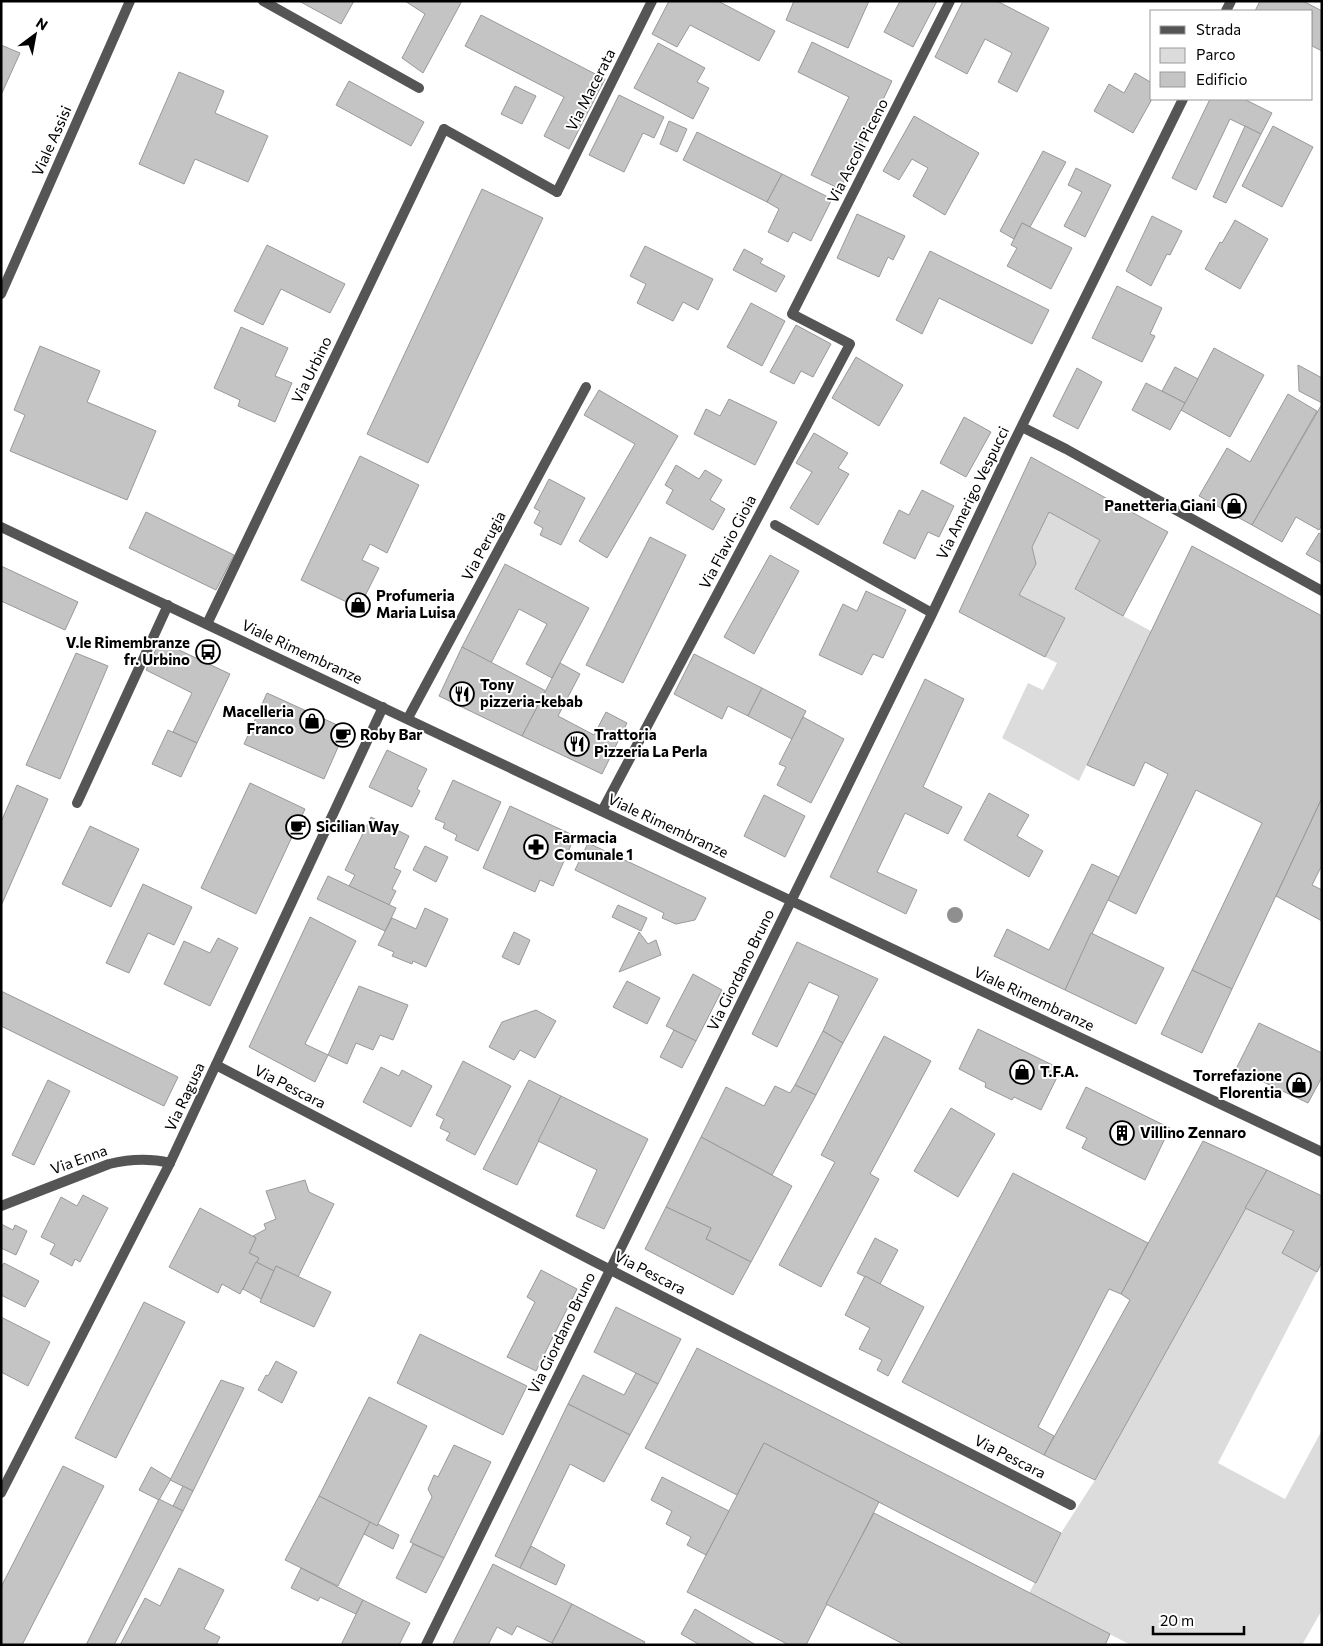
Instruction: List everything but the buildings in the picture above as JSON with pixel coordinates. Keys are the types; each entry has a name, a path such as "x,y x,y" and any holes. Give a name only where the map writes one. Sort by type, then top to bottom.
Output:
{"street":[{"name":"Viale Assisi","path":"1,294 130,1"},
{"path":"263,1 419,88"},
{"name":"Via Macerata","path":"444,129 557,192 652,1"},
{"name":"Via Ascoli Piceno","path":"792,314 950,1"},
{"name":"Via Amerigo Vespucci","path":"791,901 1183,100"},
{"name":"Via Urbino","path":"207,624 444,129"},
{"name":"Via Flavio Gioia","path":"602,811 850,344 792,314"},
{"name":"Via Perugia","path":"408,718 586,387"},
{"path":"1022,426 1322,591"},
{"path":"775,525 932,614"},
{"name":"Viale Rimembranze","path":"1,527 1322,1152"},
{"path":"77,804 168,605"},
{"name":"Via Ragusa","path":"1,1494 170,1163 383,707"},
{"name":"Via Giordano Bruno","path":"426,1645 791,901"},
{"name":"Via Pescara","path":"216,1065 1071,1505"},
{"name":"Via Enna","path":"1,1206 109,1164 150,1159 170,1163"}],"green space":[{"path":"1049,512 1100,540 1075,590 1151,631 1079,781 1002,738 1028,683 1043,690 1057,663 1045,657 1065,618 1019,595 1036,564 1032,547"},
{"path":"1245,1208 1294,1231 1282,1253 1317,1272 1218,1463 1285,1499 1322,1430 1322,1610 1302,1645 1131,1645 1029,1593 1061,1533 1095,1480"}],"place":[{"name":"Panetteria Giani","path":"1234,506"},
{"name":"Profumeria Maria Luisa","path":"358,605"},
{"name":"V.le Rimembranze fr. Urbino","path":"208,652"},
{"name":"Tony pizzeria-kebab","path":"462,694"},
{"name":"Macelleria Franco","path":"312,721"},
{"name":"Roby Bar","path":"343,735"},
{"name":"Trattoria Pizzeria La Perla","path":"577,744"},
{"name":"Sicilian Way","path":"298,827"},
{"name":"Farmacia Comunale 1","path":"536,847"},
{"name":"T.F.A.","path":"1022,1072"},
{"name":"Torrefazione Florentia","path":"1299,1085"},
{"name":"Villino Zennaro","path":"1122,1133"}]}
